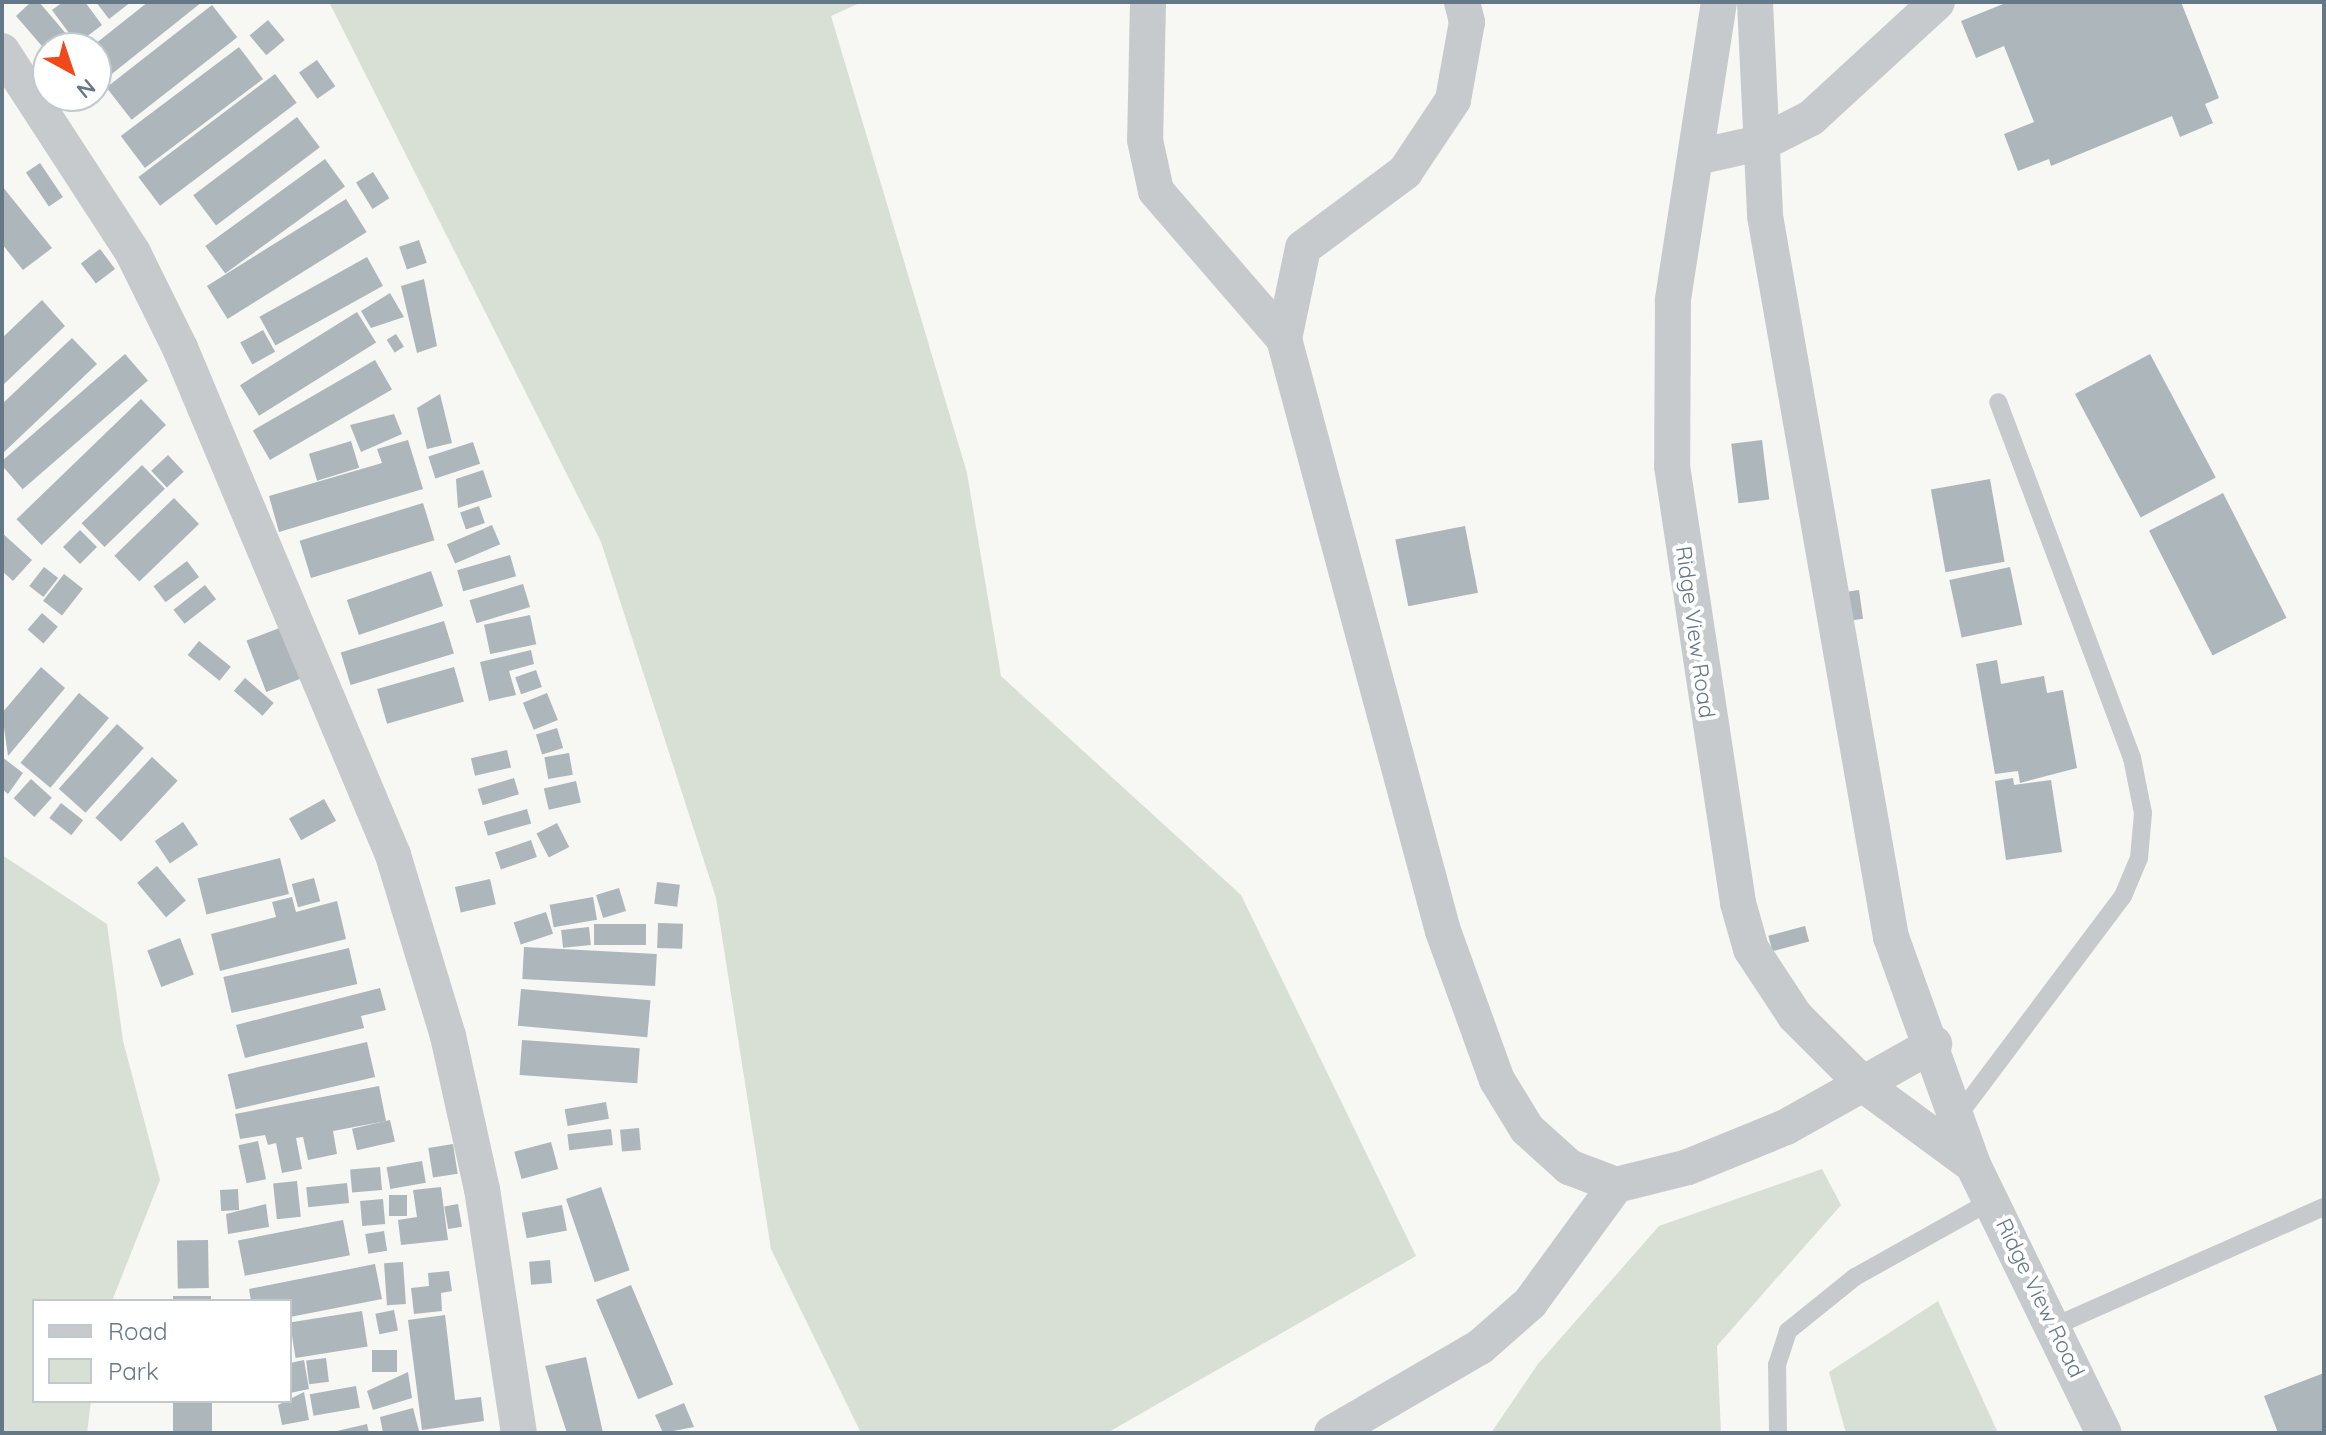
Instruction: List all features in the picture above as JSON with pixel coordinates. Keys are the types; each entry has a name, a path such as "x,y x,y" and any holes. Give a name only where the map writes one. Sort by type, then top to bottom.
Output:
{"street":[{"path":"1148,2 1145,140 1156,191 1284,339 1443,931 1497,1080 1527,1129 1569,1167 1616,1185"},
{"path":"1284,339 1303,248 1405,172 1453,100 1467,22 1462,2"},
{"name":"Ridge View Road","path":"1719,2 1673,300 1672,466 1738,903 1771,987 1864,1085 1947,1128"},
{"name":"Ridge View Road","path":"1755,2 1764,142 1765,216 1891,937 1934,1044 1947,1128 1993,1200 2104,1433"},
{"path":"1697,157 1764,142 1838,98 1925,8"},
{"path":"2,51 133,253 180,348 393,855 448,1036 479,1174 519,1433"},
{"path":"1332,1433 1480,1347 1530,1303 1616,1185 1732,1150 1864,1085 1934,1044"}],"lane":[{"path":"1947,1128 2123,896 2139,858 2143,813 2132,758 1998,402"},
{"path":"1778,1433 1777,1365 1788,1331 1855,1277 1993,1200"},
{"path":"2055,1326 2324,1207"}],"green space":[{"path":"329,2 862,2 831,16 967,473 1001,676 1241,895 1416,1256 1107,1433 861,1433 771,1249 716,898 601,542"},
{"path":"2,855 107,924 123,1041 160,1180 113,1299 32,1299 32,1403 91,1403 87,1433 2,1433"},
{"path":"1822,1169 1841,1205 1717,1346 1721,1433 1491,1433 1538,1364 1659,1226"},
{"path":"1938,1301 1998,1433 1846,1433 1829,1372"}],"building":[{"path":"31,2 39,2 65,32 32,32 32,34 16,16"},
{"path":"63,2 85,2 102,25 93,32 68,32 52,10"},
{"path":"96,2 131,2 109,19"},
{"path":"148,2 202,2 112,74 110,32"},
{"path":"2008,2 2181,2 2219,98 2205,104 2213,123 2180,137 2172,116 2051,166 2049,159 2018,171 2004,134 2034,122 2004,46 1976,58 1961,21"},
{"path":"212,5 237,37 132,120 112,95 112,83"},
{"path":"268,20 285,40 266,55 250,35"},
{"path":"239,47 263,79 145,168 121,136"},
{"path":"317,60 335,86 317,99 299,73"},
{"path":"275,74 297,103 160,206 138,177"},
{"path":"297,117 320,147 216,226 193,195"},
{"path":"325,159 345,187 225,273 205,246"},
{"path":"40,163 63,197 49,206 26,173"},
{"path":"373,172 389,198 372,209 356,183"},
{"path":"2,186 52,248 23,270 2,244"},
{"path":"346,199 367,232 228,319 207,286"},
{"path":"419,240 427,263 407,270 399,247"},
{"path":"100,249 115,269 96,283 81,263"},
{"path":"367,257 383,286 275,345 259,317"},
{"path":"424,279 437,346 417,353 401,286"},
{"path":"390,293 404,317 371,328 361,311"},
{"path":"42,300 65,326 2,386 2,338"},
{"path":"357,312 376,343 259,416 240,385"},
{"path":"263,330 275,352 252,364 240,343"},
{"path":"396,334 404,347 395,353 387,340"},
{"path":"72,338 97,364 2,454 2,404"},
{"path":"125,354 148,380 23,489 2,466 2,461"},
{"path":"2150,354 2216,478 2141,518 2075,394"},
{"path":"375,360 392,389 270,460 253,430"},
{"path":"440,394 452,443 427,449 417,408"},
{"path":"141,399 166,425 42,545 17,519"},
{"path":"394,414 402,434 361,452 350,425"},
{"path":"408,440 423,489 279,532 269,496 382,463 377,449"},
{"path":"1762,440 1769,500 1739,503 1731,444"},
{"path":"351,441 359,468 317,481 309,454"},
{"path":"473,442 480,464 435,478 428,457"},
{"path":"168,455 184,472 167,488 151,471"},
{"path":"142,465 165,489 104,547 82,523"},
{"path":"483,470 492,497 458,508 456,479"},
{"path":"1990,479 2005,562 1945,572 1931,489"},
{"path":"2223,493 2287,618 2213,655 2149,531"},
{"path":"174,498 199,524 139,582 114,556"},
{"path":"423,503 434,540 311,578 300,541"},
{"path":"479,506 485,523 466,530 460,513"},
{"path":"492,525 500,544 455,563 447,544"},
{"path":"1465,526 1478,593 1408,606 1395,540"},
{"path":"80,530 97,547 80,564 63,547"},
{"path":"2,533 32,560 13,581 2,571"},
{"path":"510,555 516,576 463,591 457,570"},
{"path":"187,561 199,577 165,602 153,586"},
{"path":"44,567 58,578 43,597 29,586"},
{"path":"2010,567 2022,625 1962,638 1949,580"},
{"path":"431,571 443,606 359,635 347,600"},
{"path":"64,574 83,589 62,616 43,601"},
{"path":"523,584 530,607 476,623 469,600"},
{"path":"205,585 216,599 185,624 173,610"},
{"path":"1859,590 1863,619 1842,622 1838,593"},
{"path":"42,613 58,627 43,643 28,630"},
{"path":"530,615 536,644 490,654 484,625"},
{"path":"444,621 454,654 351,685 341,653"},
{"path":"282,627 302,678 266,692 247,641"},
{"path":"199,641 231,667 220,681 188,655"},
{"path":"531,650 534,664 509,671 516,695 489,701 480,662"},
{"path":"1997,660 2001,684 2044,676 2047,693 2063,690 2077,768 2020,783 2018,771 1995,774 1976,664"},
{"path":"41,667 65,688 8,756 2,713"},
{"path":"454,667 464,702 387,724 377,689"},
{"path":"536,670 542,687 521,694 515,677"},
{"path":"245,678 274,703 263,716 234,691"},
{"path":"79,693 109,718 50,788 21,763"},
{"path":"547,693 558,720 534,730 523,703"},
{"path":"117,724 144,748 86,813 59,789"},
{"path":"557,728 563,748 542,755 536,734"},
{"path":"507,750 511,768 475,776 471,758"},
{"path":"569,753 573,775 548,779 544,757"},
{"path":"2,757 23,773 8,794 2,789"},
{"path":"152,757 178,781 121,842 95,818"},
{"path":"514,778 519,794 483,805 478,789"},
{"path":"2013,778 2014,785 2051,780 2062,852 2006,860 1995,781"},
{"path":"31,779 52,798 34,817 14,798"},
{"path":"576,781 581,802 549,810 544,788"},
{"path":"324,799 336,821 301,840 289,818"},
{"path":"61,803 83,820 71,835 49,818"},
{"path":"527,809 531,823 488,836 484,821"},
{"path":"183,822 198,844 170,863 155,841"},
{"path":"557,823 569,847 549,857 537,833"},
{"path":"531,840 537,857 501,869 495,852"},
{"path":"280,858 289,894 206,914 198,879"},
{"path":"157,866 186,900 166,917 137,883"},
{"path":"314,878 320,901 298,907 292,884"},
{"path":"490,879 496,904 461,912 455,887"},
{"path":"657,882 680,885 677,907 654,904"},
{"path":"619,888 626,911 603,918 596,895"},
{"path":"292,897 296,912 337,901 346,939 220,971 211,934 276,917 272,902"},
{"path":"593,897 597,920 554,927 550,905"},
{"path":"546,912 553,934 521,944 514,923"},
{"path":"658,923 683,924 682,949 657,948"},
{"path":"594,924 646,924 646,945 594,945"},
{"path":"1805,926 1809,941 1772,951 1768,936"},
{"path":"589,927 591,945 563,948 561,930"},
{"path":"180,938 194,974 161,987 147,951"},
{"path":"524,947 657,954 655,986 522,979"},
{"path":"349,948 357,984 232,1013 223,977"},
{"path":"380,988 386,1010 361,1016 364,1028 245,1058 236,1025"},
{"path":"521,989 651,1000 647,1037 518,1026"},
{"path":"522,1040 640,1048 637,1083 520,1075"},
{"path":"367,1042 375,1077 236,1109 228,1074"},
{"path":"379,1086 386,1121 333,1131 337,1154 308,1160 303,1137 296,1138 302,1169 282,1173 276,1143 268,1145 265,1135 240,1139 235,1114"},
{"path":"606,1102 609,1119 568,1126 565,1109"},
{"path":"390,1120 395,1141 357,1150 352,1129"},
{"path":"639,1128 641,1150 622,1152 620,1130"},
{"path":"611,1129 613,1145 569,1150 567,1134"},
{"path":"258,1141 266,1179 247,1183 238,1145"},
{"path":"551,1142 558,1169 522,1179 514,1152"},
{"path":"453,1144 458,1174 433,1178 428,1148"},
{"path":"422,1161 426,1183 390,1189 387,1167"},
{"path":"380,1167 382,1190 352,1193 350,1170"},
{"path":"297,1181 301,1217 277,1219 273,1184"},
{"path":"347,1183 349,1203 308,1207 306,1187"},
{"path":"441,1187 448,1240 401,1245 398,1220 417,1217 413,1190"},
{"path":"601,1187 630,1270 595,1282 566,1199"},
{"path":"238,1189 239,1210 221,1211 220,1190"},
{"path":"389,1195 407,1195 407,1216 389,1216"},
{"path":"383,1199 385,1224 362,1226 360,1201"},
{"path":"266,1204 269,1227 228,1234 226,1214"},
{"path":"458,1204 462,1227 448,1229 444,1206"},
{"path":"562,1205 567,1231 527,1238 522,1213"},
{"path":"343,1220 350,1255 245,1276 238,1240"},
{"path":"384,1231 387,1251 368,1254 365,1234"},
{"path":"208,1240 209,1288 178,1289 177,1241"},
{"path":"550,1260 552,1283 531,1285 529,1262"},
{"path":"403,1262 406,1304 387,1305 384,1263"},
{"path":"375,1264 382,1299 292,1317 292,1299 251,1299 249,1289"},
{"path":"449,1271 452,1291 441,1293 442,1311 414,1314 411,1288 429,1286 428,1273"},
{"path":"631,1285 673,1384 638,1399 596,1300"},
{"path":"173,1296 211,1296 211,1299 173,1299"},
{"path":"394,1310 398,1331 379,1334 375,1314"},
{"path":"362,1311 368,1347 296,1358 292,1322"},
{"path":"445,1315 455,1400 481,1397 484,1421 422,1430 408,1320"},
{"path":"372,1350 397,1350 397,1372 372,1372"},
{"path":"586,1357 603,1433 567,1433 545,1366"},
{"path":"326,1358 329,1382 309,1384 306,1360"},
{"path":"304,1360 309,1389 292,1393 292,1363"},
{"path":"408,1372 412,1398 373,1410 367,1391"},
{"path":"2324,1373 2324,1433 2278,1433 2264,1396"},
{"path":"356,1386 360,1408 314,1416 310,1394"},
{"path":"304,1392 309,1420 282,1425 278,1405 292,1403 292,1398"},
{"path":"173,1403 212,1403 212,1433 173,1433"},
{"path":"684,1403 694,1427 663,1433 655,1415"},
{"path":"413,1408 419,1431 383,1433 380,1417"},
{"path":"367,1424 369,1433 337,1431"}]}
